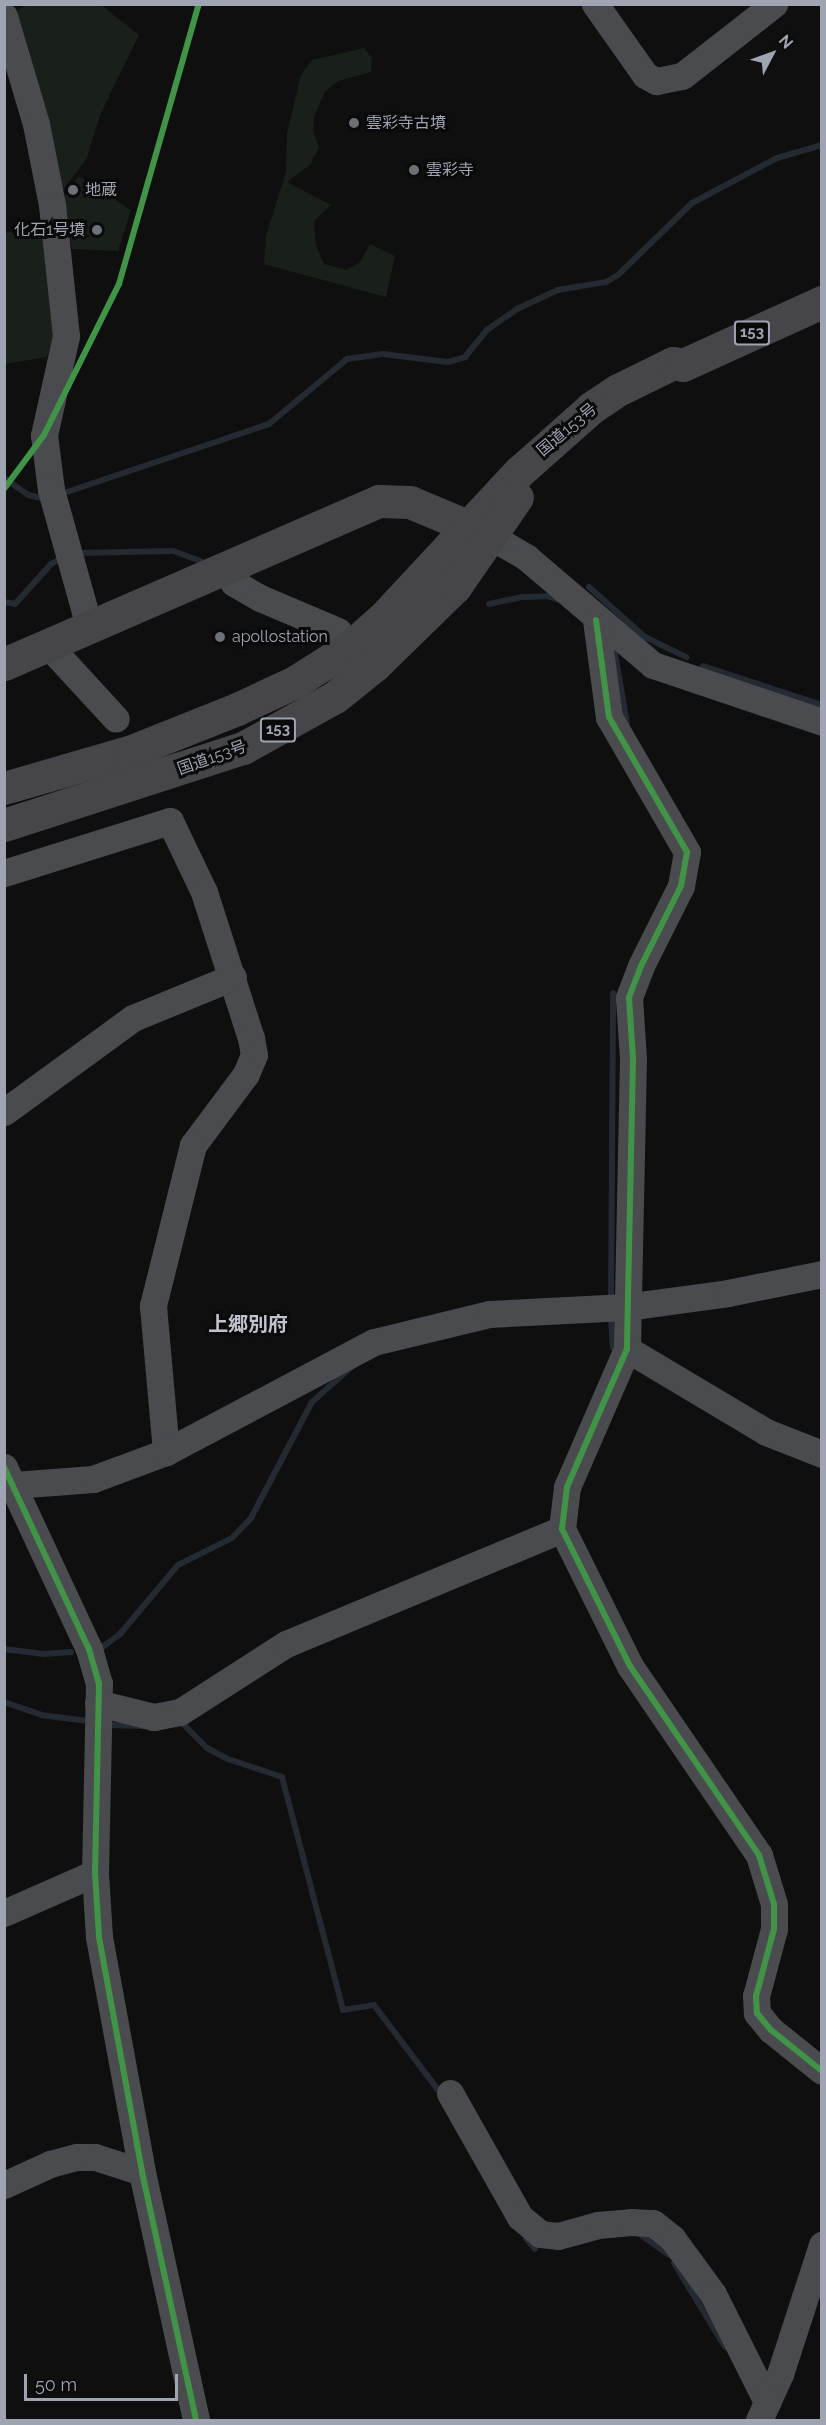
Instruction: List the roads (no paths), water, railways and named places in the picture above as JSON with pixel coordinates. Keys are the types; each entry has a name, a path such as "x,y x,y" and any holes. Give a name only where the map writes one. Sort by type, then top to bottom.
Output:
{"highway":[{"name":"国道153号","path":"4,788 129,752 237,709 295,682 350,647 479,530 509,507 567,444 605,412 679,372 683,364 822,302"},
{"path":"4,664 222,567 379,501 410,502 479,530"},
{"name":"国道153号","path":"4,825 232,752 291,723 335,697 412,630 455,587 479,530"}],"street":[{"path":"595,4 645,75 656,81 682,76 774,4"},
{"path":"4,16 48,176 64,302 66,336 48,424 53,497 89,626"},
{"path":"479,530 526,557 570,592 596,620 653,665 822,722"},
{"path":"222,567 234,583 260,598 338,631"},
{"path":"596,620 609,717 687,852 681,886 640,966 629,998 633,1059 626,1307 627,1348 567,1487 562,1529 630,1666 759,1855 774,1904 774,1929 756,1996 757,2013 771,2030 822,2071"},
{"path":"48,645 116,719"},
{"path":"4,873 171,821 204,892 233,977 254,1055 246,1074 193,1145 153,1306 165,1452"},
{"path":"4,1112 133,1018 233,977"},
{"path":"195,2421 142,2172 99,1937 95,1873 99,1683 89,1648 9,1476 93,1479 165,1452 374,1342 489,1314 626,1307 728,1293 822,1274"},
{"path":"627,1348 766,1432 822,1454"},
{"path":"98,1702 154,1717 180,1712 286,1644 562,1529"},
{"path":"4,1913 95,1873"},
{"path":"450,2093 520,2217 540,2234 558,2236 598,2225 631,2222 653,2223 672,2238 713,2294 763,2411"},
{"path":"4,2185 50,2164 77,2157 95,2157 142,2172"},
{"path":"763,2411 822,2245"}],"waterway":[{"path":"58,495 269,424 347,359 383,354 448,362 465,357 487,330 517,309 558,290 606,282 618,275 692,203 777,158 822,145"},
{"path":"4,478 28,495 45,499"},
{"path":"77,553 173,551 201,561"},
{"path":"4,602 15,604 51,564 60,559"},
{"path":"589,587 645,637 686,657"},
{"path":"489,604 523,597 547,596 559,600"},
{"path":"614,648 627,723"},
{"path":"703,666 822,705"},
{"path":"611,1299 613,993"},
{"path":"611,1319 613,1348"},
{"path":"101,1648 120,1634 178,1565 232,1538 251,1518 312,1402 356,1363"},
{"path":"4,1649 44,1654 71,1652"},
{"path":"4,1702 41,1715 88,1721"},
{"path":"176,1724 182,1723 207,1748 228,1759 282,1777 343,2010 374,2005 438,2090"},
{"path":"110,1725 142,1726"},
{"path":"638,2233 669,2255"},
{"path":"526,2238 535,2249"},
{"path":"674,2263 725,2347"}],"place":[{"name":"雲彩寺古墳","path":"354,123"},
{"name":"雲彩寺","path":"414,170"},
{"name":"地蔵","path":"73,190"},
{"name":"化石1号墳","path":"97,230"},
{"name":"apollostation","path":"220,637"}],"district":[{"name":"上郷別府","path":"248,1324"}]}
